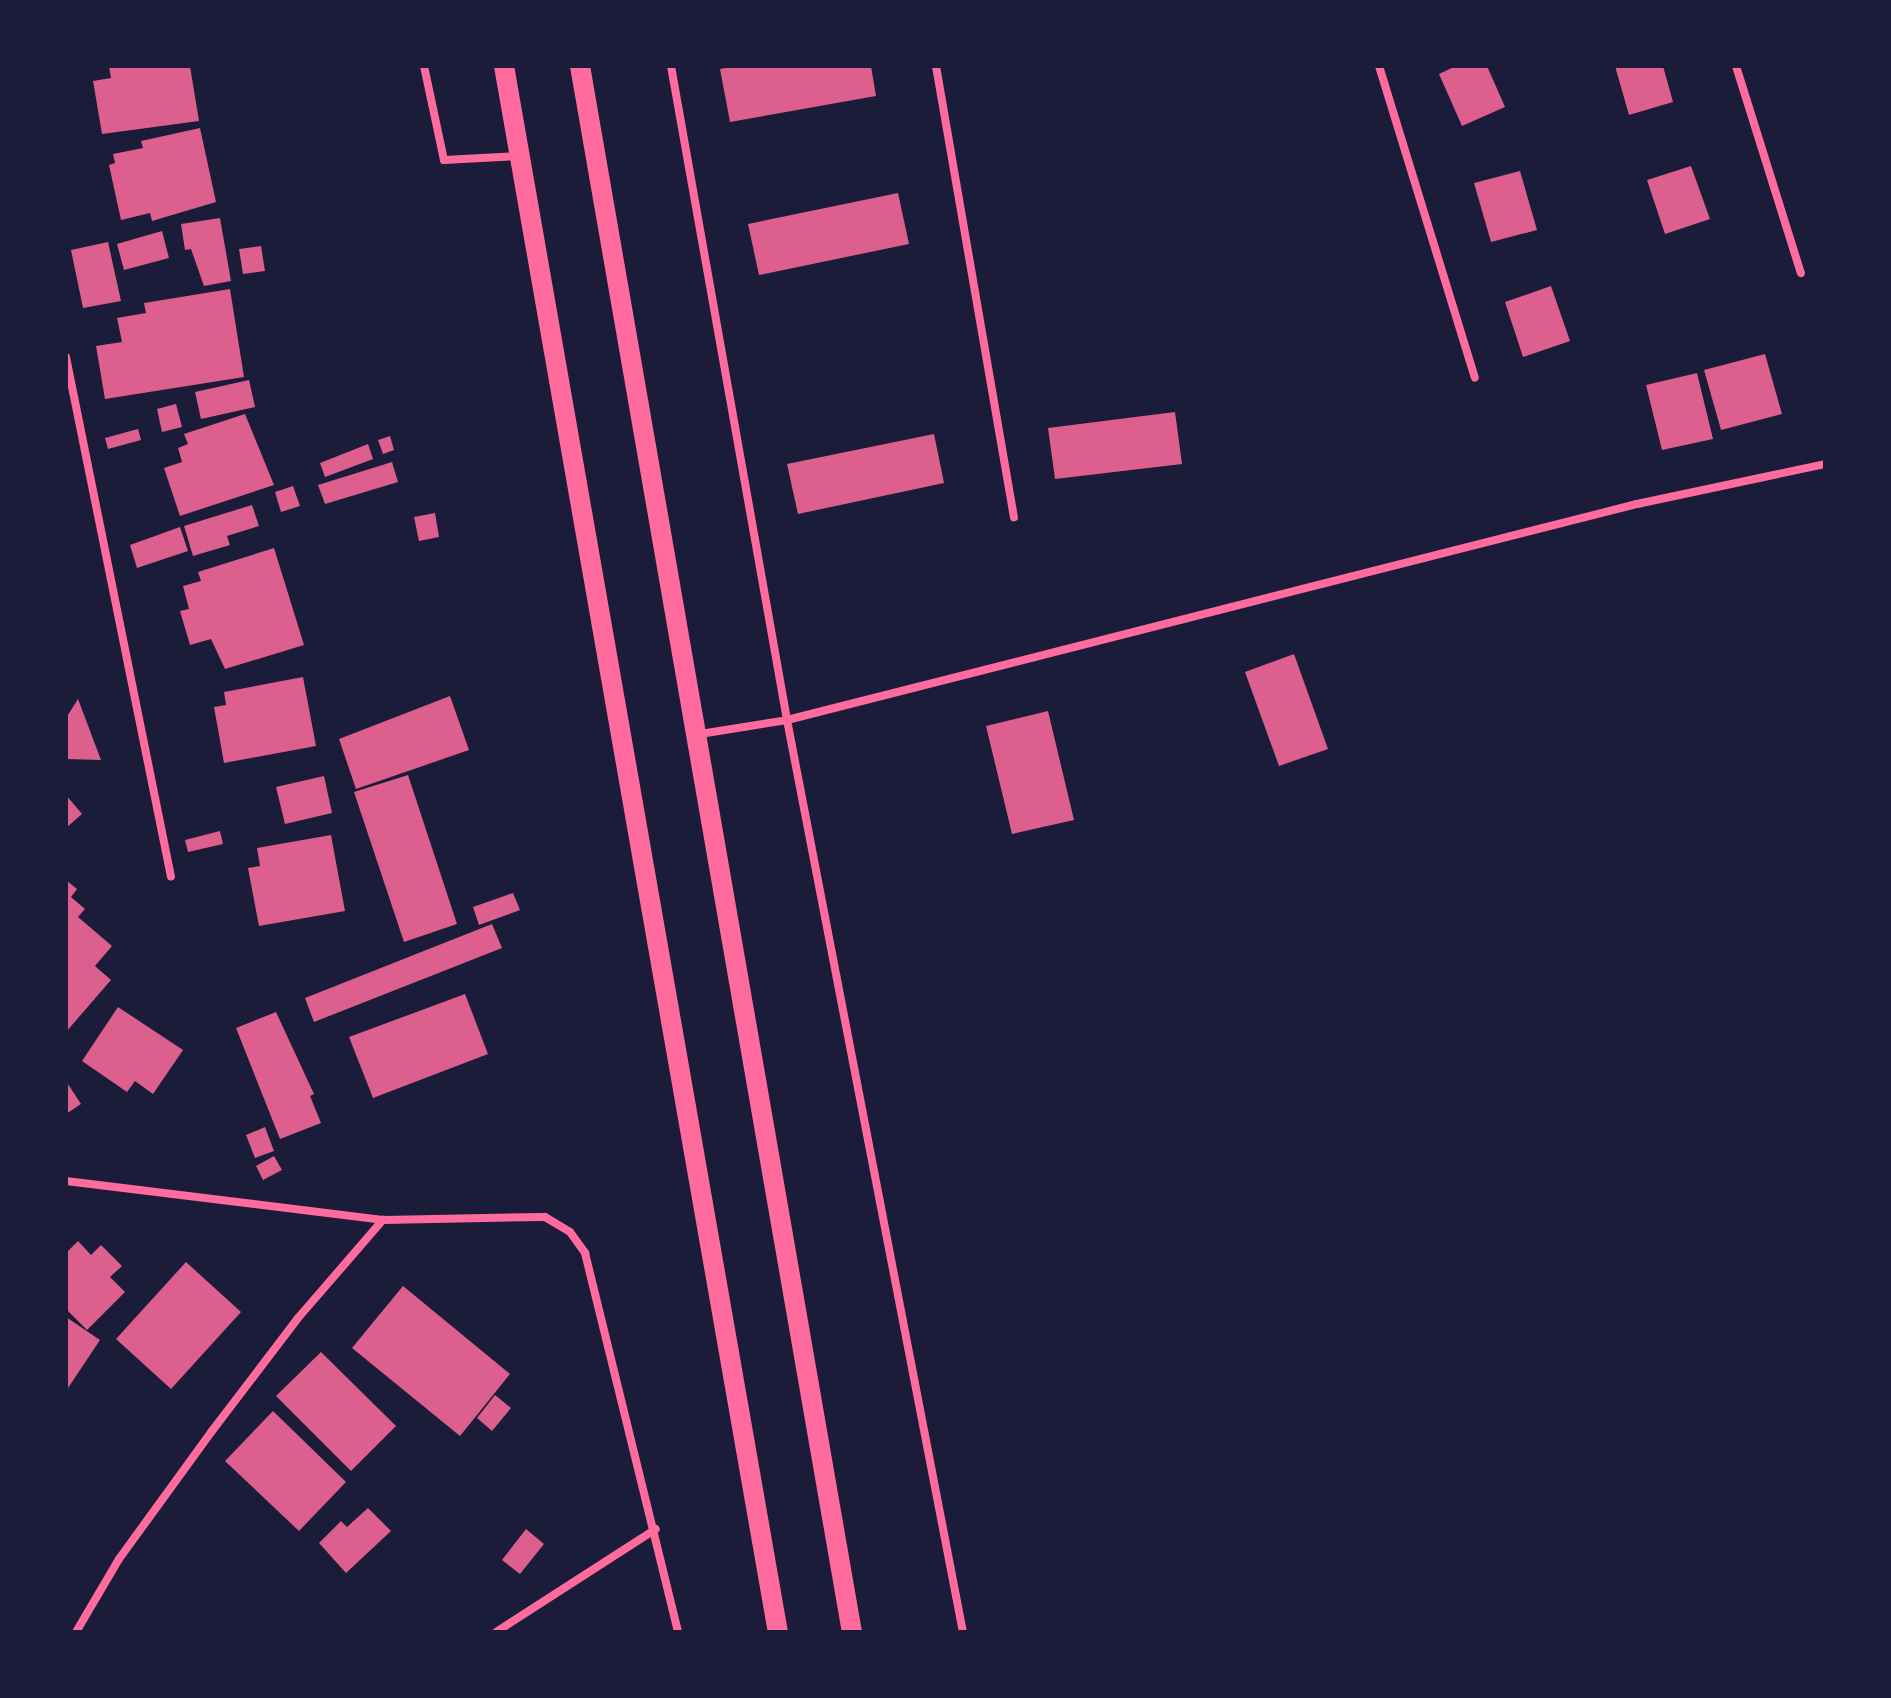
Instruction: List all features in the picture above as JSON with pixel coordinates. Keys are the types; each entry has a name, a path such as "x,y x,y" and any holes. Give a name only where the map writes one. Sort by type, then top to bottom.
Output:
{"main road":[{"path":"504,66 778,1632"},
{"path":"580,66 700,734 852,1632"}],"street":[{"path":"424,66 444,160 520,155"},
{"path":"671,66 787,720 963,1632"},
{"path":"936,66 1014,517"},
{"path":"1379,66 1475,378"},
{"path":"1736,66 1801,273"},
{"path":"66,357 171,877"},
{"path":"700,734 787,720 1621,508 1825,464"},
{"path":"66,1181 383,1220 545,1217 570,1232 585,1253 656,1529 678,1632"},
{"path":"76,1632 119,1559 203,1444 298,1318 383,1220"},
{"path":"496,1632 656,1529"}],"building":[{"path":"109,66 190,66 199,121 102,134 93,81 111,78"},
{"path":"736,66 871,66 876,96 730,122 720,69"},
{"path":"1456,66 1487,66 1505,107 1462,126 1439,74"},
{"path":"1615,66 1663,66 1673,102 1629,115"},
{"path":"200,128 216,202 152,221 150,213 121,220 109,165 115,163 113,154 143,148 141,141"},
{"path":"1691,166 1710,219 1665,234 1647,180"},
{"path":"1520,171 1537,230 1491,242 1474,183"},
{"path":"898,193 909,244 759,275 748,224"},
{"path":"220,218 231,281 204,286 191,249 185,250 181,224"},
{"path":"162,231 169,258 124,270 117,244"},
{"path":"108,242 121,301 83,308 71,250"},
{"path":"261,246 265,271 243,274 239,249"},
{"path":"1551,286 1570,341 1523,357 1505,302"},
{"path":"230,289 244,377 105,399 96,346 122,342 117,318 146,313 144,303"},
{"path":"1765,354 1782,414 1721,430 1704,370"},
{"path":"1697,373 1713,439 1662,450 1646,385"},
{"path":"249,380 255,407 201,419 195,392"},
{"path":"176,404 182,427 162,432 157,409"},
{"path":"1175,412 1182,464 1055,479 1048,428"},
{"path":"245,414 274,485 180,516 164,468 182,462 178,448 188,444 184,434"},
{"path":"138,429 141,440 108,449 105,438"},
{"path":"934,434 944,483 798,514 787,464"},
{"path":"390,436 394,450 383,454 378,440"},
{"path":"368,444 373,459 325,477 320,463"},
{"path":"392,462 398,482 325,504 318,485"},
{"path":"293,486 300,506 281,512 275,492"},
{"path":"252,505 259,526 227,536 230,545 193,556 184,526"},
{"path":"435,513 439,537 419,541 414,517"},
{"path":"180,527 188,551 137,568 130,545"},
{"path":"274,548 304,645 225,669 211,639 190,645 180,611 189,609 183,586 201,581 198,572"},
{"path":"1294,654 1328,749 1279,766 1245,672"},
{"path":"303,677 316,746 224,763 214,707 226,705 224,692"},
{"path":"450,696 469,750 356,789 339,739"},
{"path":"78,699 101,760 66,759 66,718"},
{"path":"1048,711 1074,820 1012,834 986,726"},
{"path":"408,775 457,924 404,942 354,792"},
{"path":"324,776 332,813 285,824 276,787"},
{"path":"66,795 82,814 66,828"},
{"path":"220,831 223,844 188,852 185,840"},
{"path":"331,835 345,911 259,926 248,868 260,866 257,848"},
{"path":"66,880 77,889 71,897 85,909 78,917 112,946 95,966 111,980 66,1032"},
{"path":"513,893 520,910 479,925 473,907"},
{"path":"492,924 502,948 314,1022 305,998"},
{"path":"465,994 488,1054 373,1098 349,1037"},
{"path":"118,1007 183,1050 153,1094 135,1081 127,1092 82,1061"},
{"path":"276,1012 314,1094 310,1096 321,1123 280,1139 236,1028"},
{"path":"66,1081 81,1104 66,1114"},
{"path":"265,1127 274,1151 255,1158 246,1135"},
{"path":"274,1156 282,1170 263,1180 256,1166"},
{"path":"78,1241 91,1255 101,1245 122,1266 110,1277 125,1292 87,1330 66,1309 66,1253"},
{"path":"186,1262 241,1312 171,1389 116,1339"},
{"path":"403,1286 510,1374 460,1436 352,1348"},
{"path":"66,1317 100,1340 66,1391"},
{"path":"321,1352 396,1426 351,1471 276,1396"},
{"path":"495,1395 511,1408 492,1431 477,1418"},
{"path":"273,1411 346,1482 299,1531 225,1461"},
{"path":"368,1508 391,1531 346,1573 319,1543 341,1521 347,1527"},
{"path":"526,1529 544,1544 520,1574 502,1560"}]}
